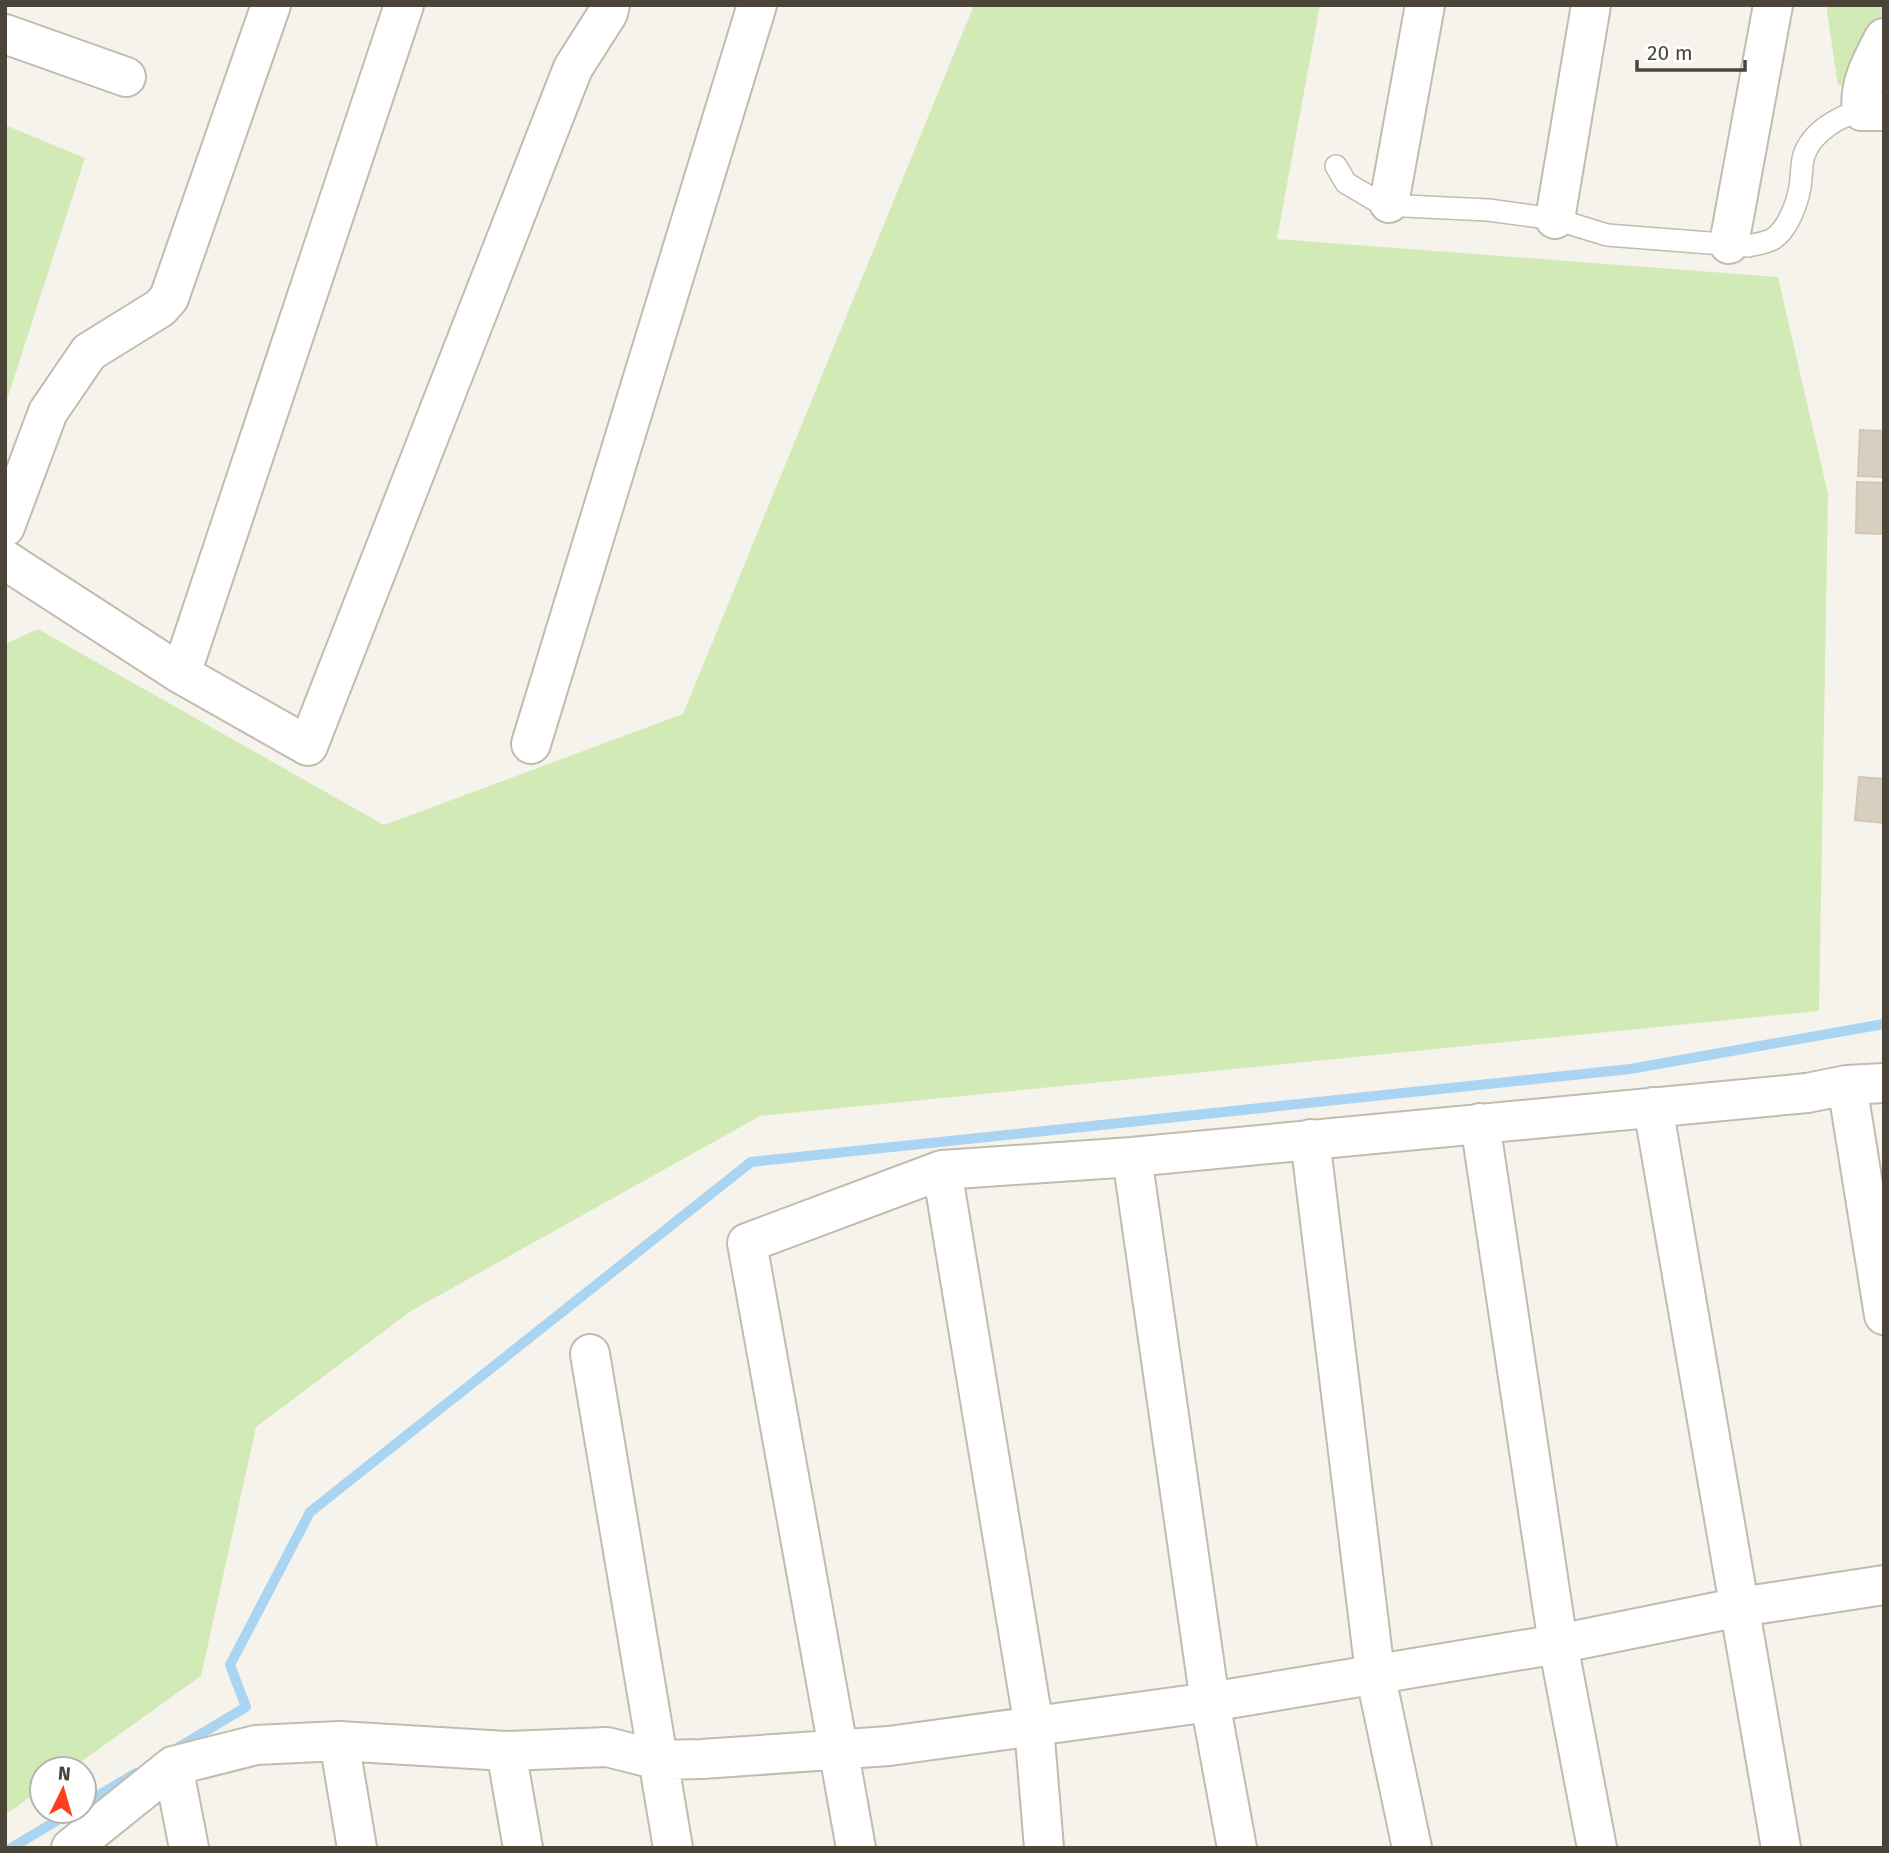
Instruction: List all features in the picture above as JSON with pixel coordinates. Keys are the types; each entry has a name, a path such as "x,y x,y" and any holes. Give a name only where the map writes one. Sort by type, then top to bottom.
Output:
{"street":[{"path":"5,527 15,469 48,412 89,352 160,307 169,298 271,5"},
{"path":"181,674 404,5"},
{"path":"5,560 181,674 308,746 573,68 608,13 610,5"},
{"path":"531,744 757,5"},
{"path":"1389,203 1425,5"},
{"path":"1555,219 1591,5"},
{"path":"1729,244 1773,5"},
{"path":"5,34 126,77"},
{"path":"1873,111 1862,90 1884,38"},
{"path":"856,1848 747,1243 942,1170 1132,1157 1807,1093 1865,1084 1884,1315"},
{"path":"1653,1107 1781,1848"},
{"path":"1480,1123 1558,1644 1597,1848"},
{"path":"1310,1139 1375,1673 1412,1848"},
{"path":"1132,1157 1210,1702 1237,1848"},
{"path":"942,1170 1034,1727 1044,1848"},
{"path":"590,1354 673,1848"},
{"path":"71,1848 173,1766 256,1745 339,1741 506,1751 607,1748 659,1760 889,1746 1210,1702 1558,1644 1740,1607 1884,1585"},
{"path":"339,1741 357,1848"},
{"path":"506,1751 523,1848"},
{"path":"173,1766 189,1848"}],"lane":[{"path":"1336,166 1346,183 1375,200 1389,203 1488,210 1555,219 1607,235 1748,246 1770,241 1780,233 1800,190 1803,160 1810,144 1820,132 1840,118 1873,111"}],"green space":[{"path":"974,5 1320,5 1277,239 1778,277 1828,494 1819,1011 760,1116 411,1311 256,1427 201,1676 91,1755 28,1755 28,1799 5,1815 5,644 38,629 384,825 683,714"},
{"path":"1826,5 1884,5 1884,83 1838,85"},
{"path":"5,125 85,158 5,406"}],"building":[{"path":"1860,430 1884,431 1884,477 1858,476"},
{"path":"1857,482 1884,483 1884,534 1856,533"},
{"path":"1859,777 1884,779 1884,823 1855,820"}],"waterway":[{"path":"174,1750 246,1707 230,1665 310,1512 751,1162 1630,1069 1884,1024"},
{"path":"98,1796 136,1773"},
{"path":"11,1848 50,1825"}]}
